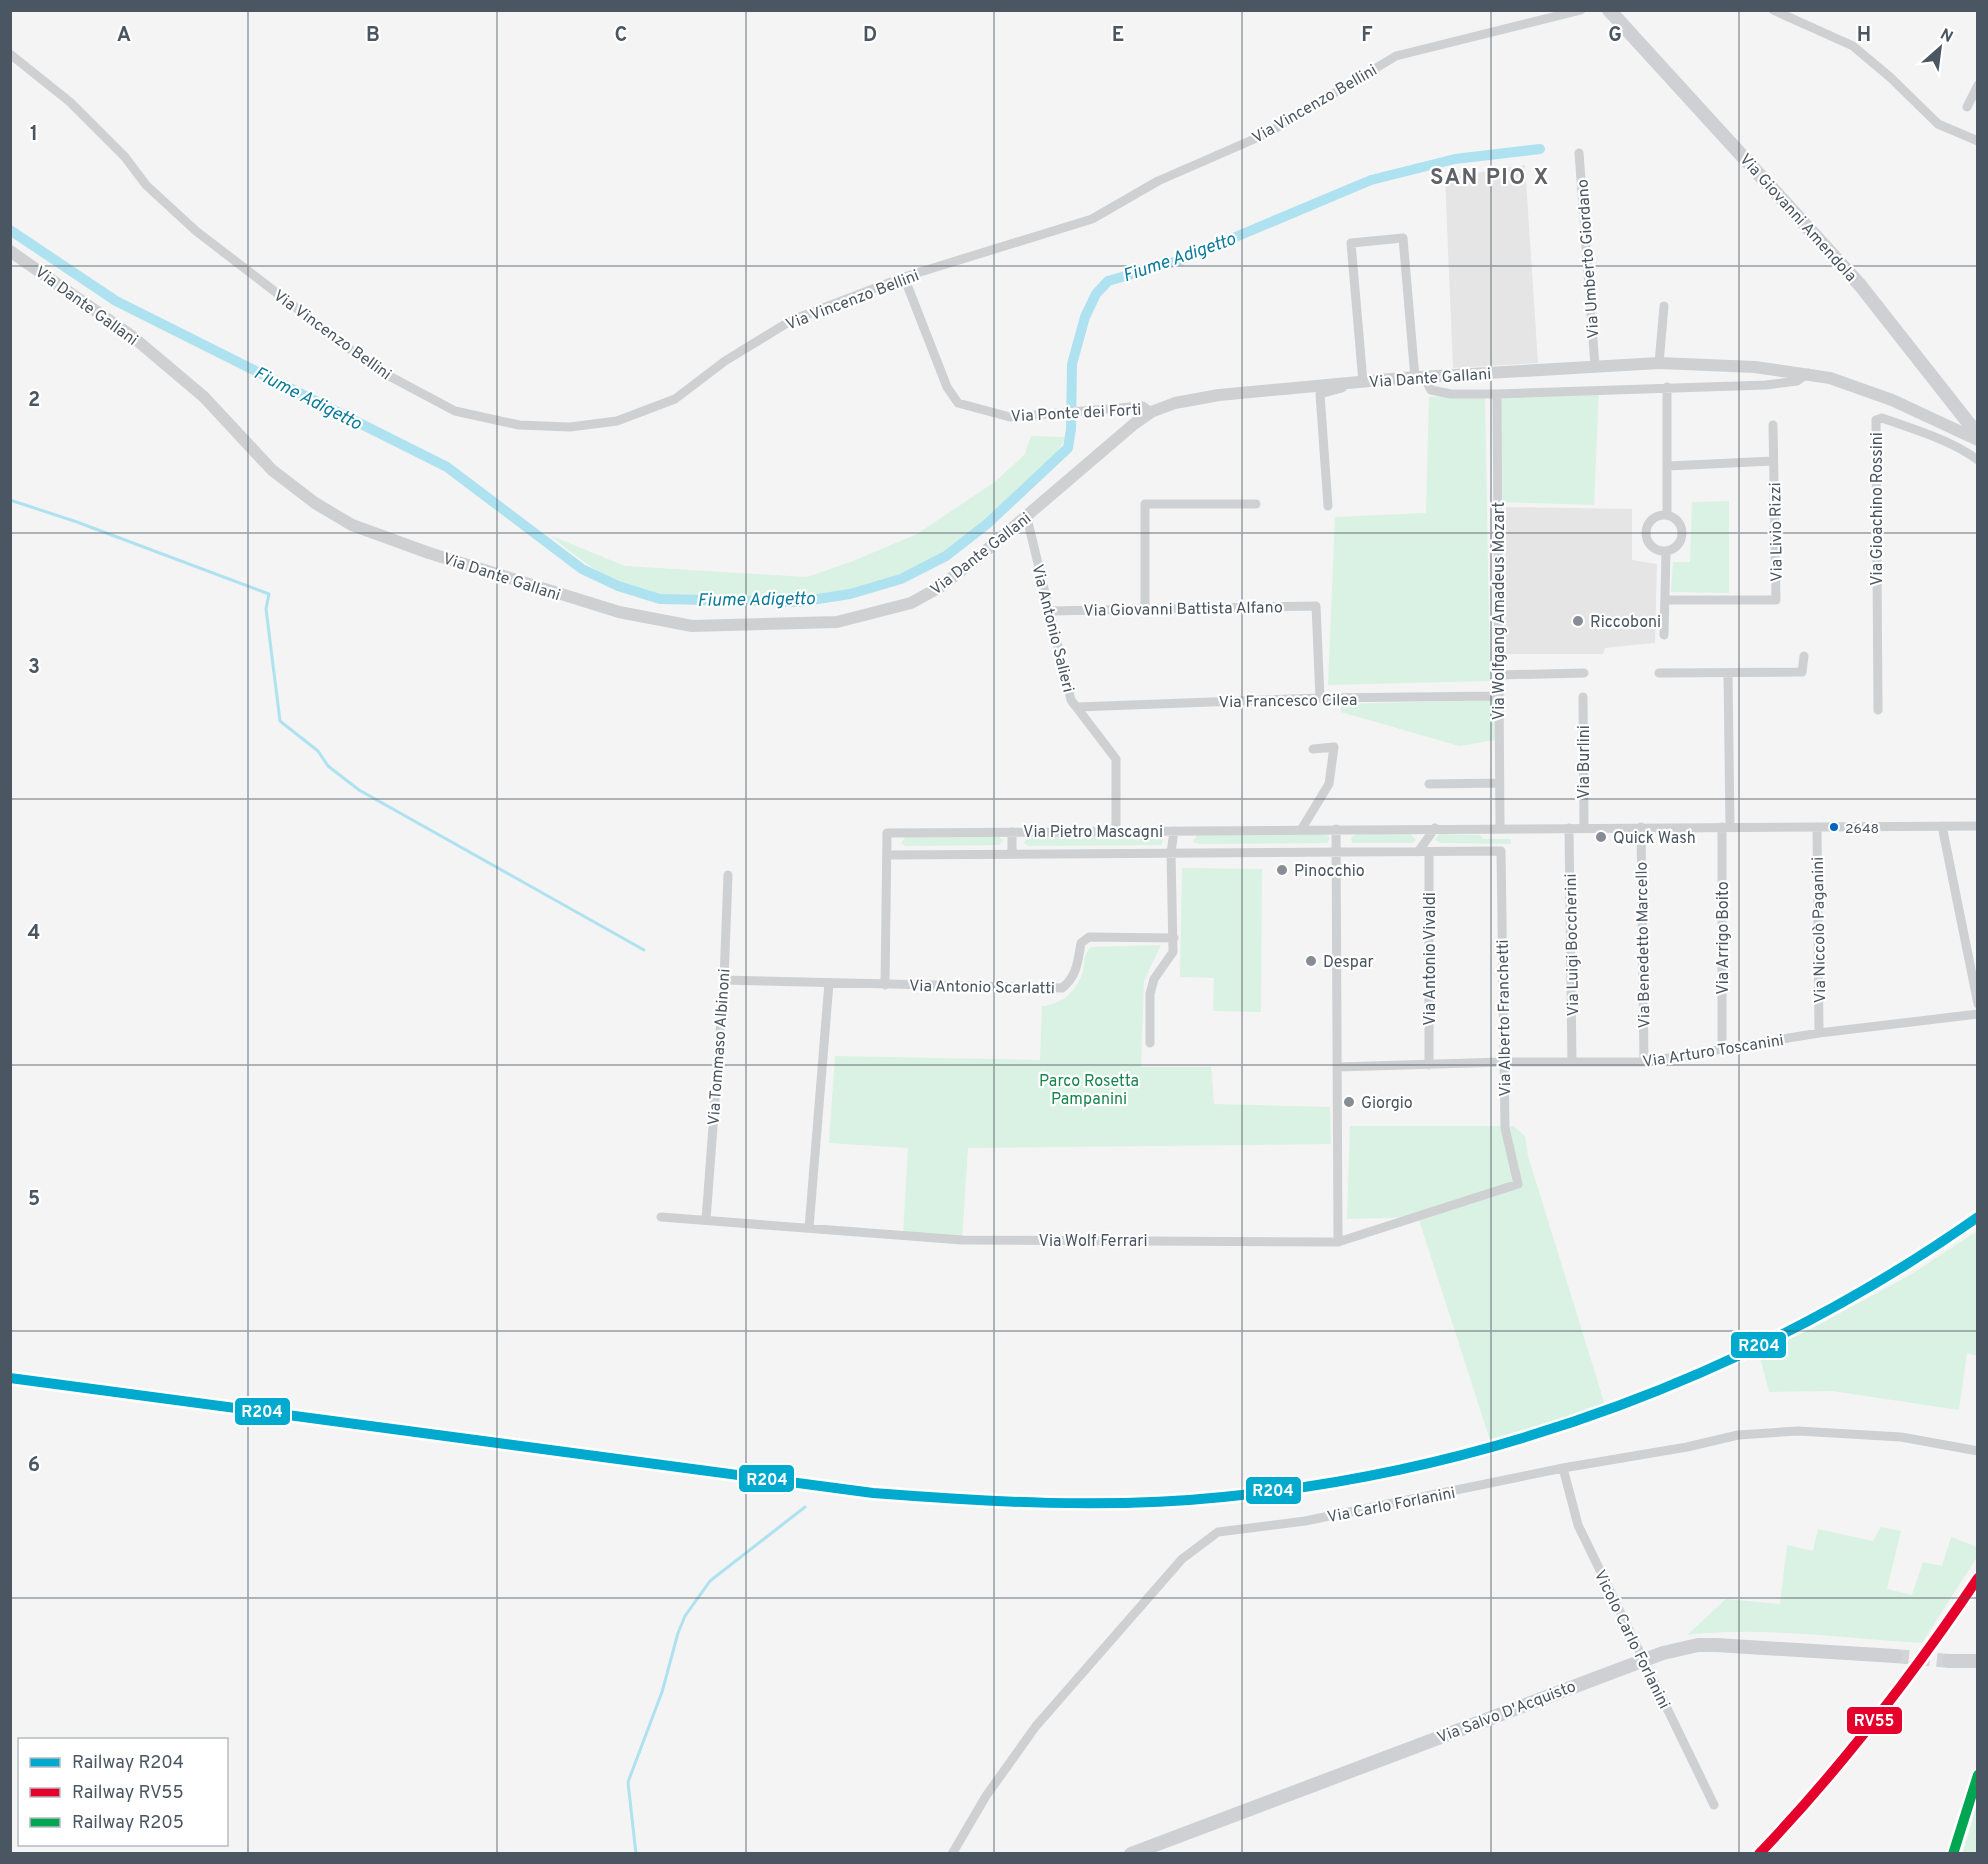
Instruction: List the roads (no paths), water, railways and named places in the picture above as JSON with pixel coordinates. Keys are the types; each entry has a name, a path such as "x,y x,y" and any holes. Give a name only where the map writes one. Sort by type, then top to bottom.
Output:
{"main road":[{"name":"Via Giovanni Amendola","path":"1609,10 1860,285 1977,435"},
{"name":"Via Salvo D'Acquisto","path":"1131,1854 1644,1658 1683,1647 1707,1645 1895,1656"},
{"path":"1949,1661 1977,1661"}],"street":[{"name":"Via Vincenzo Bellini","path":"10,54 70,102 126,157 146,185 205,238 376,369 454,411 486,420 519,425 570,427 616,421 675,399 725,361 792,320 904,277 1092,219 1158,181 1268,133 1396,56 1581,10"},
{"path":"1773,10 1853,46 1891,78 1938,124 1977,141"},
{"path":"1967,107 1977,85"},
{"name":"Via Umberto Giordano","path":"1579,153 1595,366"},
{"path":"1328,506 1320,394 1363,382 1351,243 1403,238 1420,377 1431,390 1451,394 1497,394 1766,385 1797,381 1808,373"},
{"name":"Via Dante Gallani","path":"10,250 132,337 204,398 273,470 352,525 429,553 619,612 692,626 837,622 911,603 940,587 1027,518 1111,442 1151,412 1196,398 1420,377 1595,366 1659,363 1755,367 1808,373 1849,383 1892,400 1977,440"},
{"name":"Via Ponte dei Forti","path":"904,277 947,387 958,403 1010,417 1143,406 1151,412"},
{"path":"1659,363 1664,306"},
{"path":"1666,515 1667,387"},
{"name":"Via Wolfgang Amadeus Mozart","path":"1497,394 1500,828"},
{"name":"Via Gioachino Rossini","path":"1878,710 1876,420 1882,418 1900,424 1960,450 1977,460"},
{"name":"Via Livio Rizzi","path":"1666,600 1776,600 1773,425"},
{"name":"Via Livio Rizzi","path":"1668,466 1773,461"},
{"path":"1144,608 1145,504 1256,504"},
{"path":"1666,515 1677,520 1682,536 1677,546 1666,551 1654,548 1646,533 1655,517 1666,515"},
{"name":"Via Antonio Salieri","path":"1027,518 1071,700 1116,759 1116,831"},
{"path":"1664,635 1666,551"},
{"name":"Via Giovanni Battista Alfano","path":"1050,611 1316,606 1320,698"},
{"path":"1659,673 1802,672 1804,656"},
{"path":"1499,675 1584,673"},
{"name":"Via Arrigo Boito","path":"1722,1049 1728,673"},
{"name":"Via Francesco Cilea","path":"1077,706 1320,698 1499,696"},
{"name":"Via Burlini","path":"1583,697 1584,828"},
{"path":"1301,830 1329,784 1334,747 1312,749"},
{"path":"1428,784 1499,783"},
{"path":"1942,826 1977,1004"},
{"name":"Via Pietro Mascagni","path":"1501,851 887,855 887,833 1977,826"},
{"name":"Via Benedetto Marcello","path":"1641,827 1644,1062"},
{"name":"Via Niccolò Paganini","path":"1817,827 1819,1034"},
{"path":"1424,852 1435,828"},
{"name":"Via Luigi Boccherini","path":"1569,828 1572,1062"},
{"path":"1336,829 1338,1242"},
{"name":"Via Pietro Mascagni","path":"1150,1043 1150,994 1154,979 1173,952 1172,853 1174,831"},
{"name":"Via Pietro Mascagni","path":"1012,832 1012,854"},
{"name":"Via Alberto Franchetti","path":"1501,851 1505,1128 1518,1184"},
{"name":"Via Antonio Vivaldi","path":"1424,852 1429,1065"},
{"path":"885,985 887,855"},
{"name":"Via Tommaso Albinoni","path":"706,1220 724,980 728,874"},
{"name":"Via Antonio Scarlatti","path":"724,980 1062,988 1070,982 1077,969 1081,943 1089,937 1174,938"},
{"path":"809,1228 829,983"},
{"name":"Via Arturo Toscanini","path":"1338,1066 1503,1062 1644,1062 1819,1034 1977,1014"},
{"name":"Via Wolf Ferrari","path":"661,1216 962,1240 1338,1242 1518,1184"},
{"name":"Via Carlo Forlanini","path":"952,1854 986,1796 1036,1726 1182,1559 1209,1537 1228,1530 1305,1521 1563,1468 1687,1447 1738,1435 1798,1431 1901,1437 1977,1451"},
{"name":"Vicolo Carlo Forlanini","path":"1563,1468 1578,1526 1714,1806"}],"waterway":[{"name":"Fiume Adigetto","path":"10,230 116,301 447,467 582,569 618,586 660,599 798,602 850,594 901,579 946,556 987,524 1068,448 1071,429 1072,364 1085,317 1096,294 1108,281 1181,260 1371,180 1455,159 1540,149"},
{"path":"10,500 77,522 269,594 266,609 280,721 318,751 328,766 359,790 644,950"},
{"path":"636,1854 628,1782 662,1692 685,1616 710,1581 805,1507"}],"tunnel":[{"path":"1895,1656 1949,1661"}],"rail line":[{"name":"R204","path":"10,1378 873,1493 1048,1503 1179,1501 1324,1484 1424,1464 1522,1438 1618,1406 1713,1367 1804,1323 1893,1273 1978,1217"},
{"name":"RV55","path":"1759,1854 1847,1755 1927,1650 1978,1578"},
{"name":"R205","path":"1953,1854 1978,1775"}],"place":[{"name":"Riccoboni","path":"1578,621"},
{"name":"2648","path":"1834,827"},
{"name":"Quick Wash","path":"1601,837"},
{"name":"Pinocchio","path":"1282,870"},
{"name":"Despar","path":"1311,961"},
{"name":"Giorgio","path":"1349,1102"}],"district":[{"name":"SAN PIO X","path":"1490,176"}],"park label":[{"name":"Parco Rosetta Pampanini","path":"1089,1089"}]}
